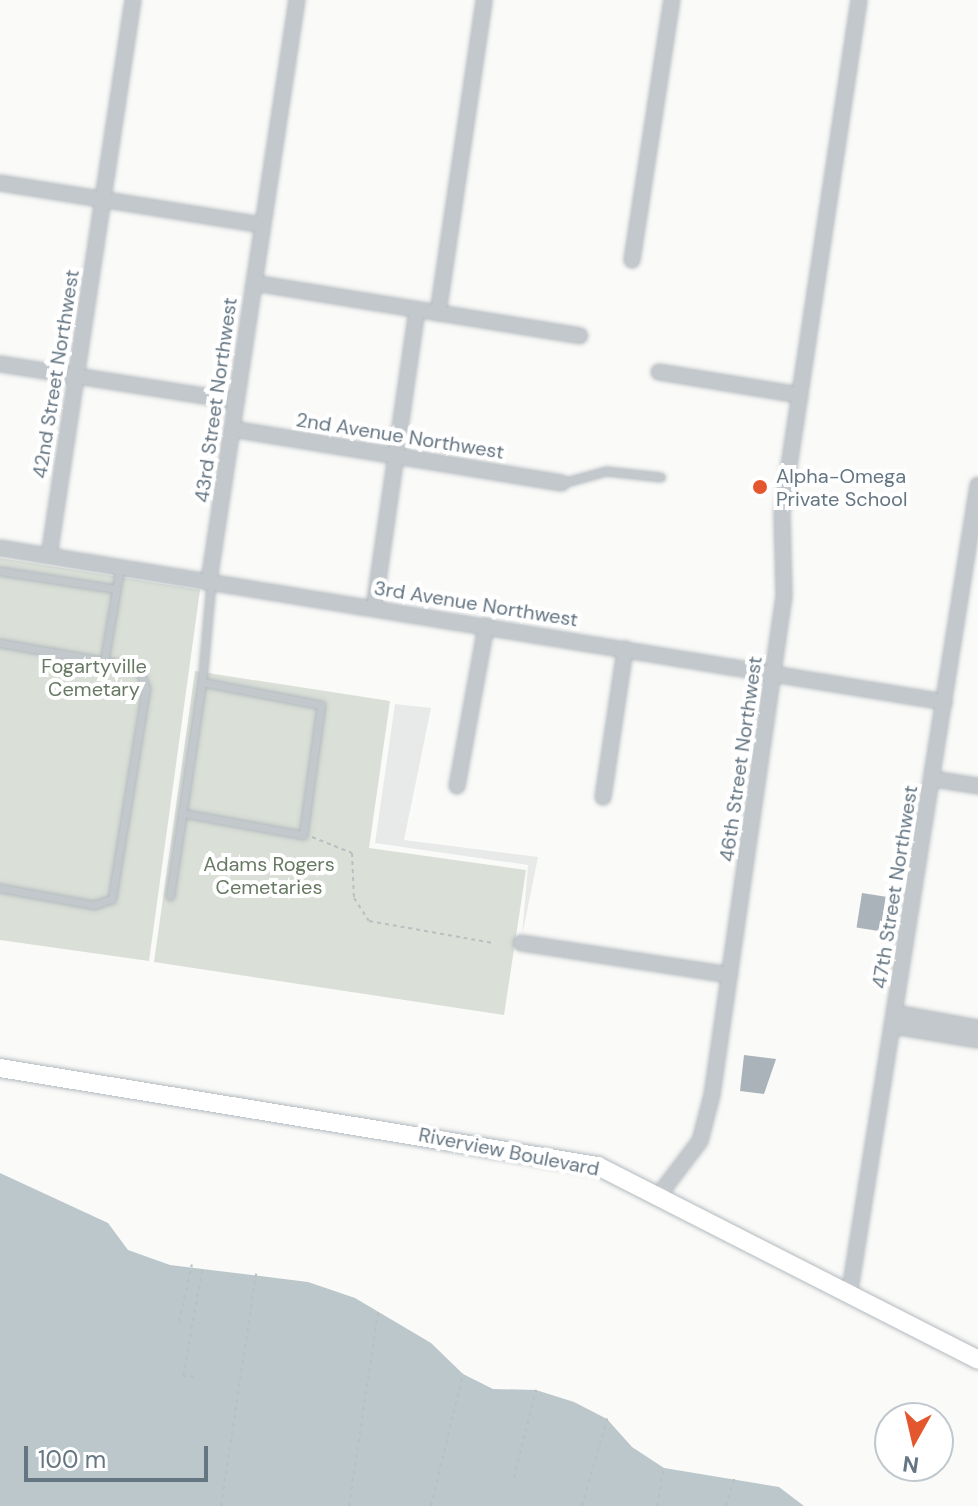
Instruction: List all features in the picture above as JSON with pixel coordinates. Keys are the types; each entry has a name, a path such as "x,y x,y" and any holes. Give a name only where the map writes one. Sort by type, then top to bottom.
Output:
{"street":[{"name":"42nd Street Northwest","path":"49,556 133,0"},
{"name":"43rd Street Northwest","path":"209,581 297,0"},
{"path":"438,313 484,0"},
{"path":"632,260 672,0"},
{"name":"46th Street Northwest","path":"659,1195 692,1153 706,1126 784,596 782,513 859,0"},
{"path":"0,183 263,225"},
{"path":"254,283 580,336"},
{"path":"374,608 417,310"},
{"path":"0,364 236,401"},
{"path":"659,372 800,395"},
{"name":"2nd Avenue Northwest","path":"232,429 562,483"},
{"name":"47th Street Northwest","path":"849,1296 975,529 978,485"},
{"name":"3rd Avenue Northwest","path":"0,548 945,702"},
{"path":"457,786 486,626"},
{"path":"603,797 625,649"},
{"path":"933,779 978,786"},
{"path":"521,943 730,975"},
{"path":"894,1020 978,1028"},
{"path":"894,1020 978,1040"},
{"name":"Riverview Boulevard","path":"0,1068 571,1159 659,1195 849,1296 978,1360"}],"lane":[{"path":"562,483 606,471 661,477"},
{"path":"104,662 120,567"},
{"path":"0,571 116,589"},
{"path":"170,896 214,588 209,581"},
{"path":"0,643 139,670 146,688 112,899 94,905 0,888"},
{"path":"182,813 303,835 321,705 202,682"}],"path":[{"path":"303,835 330,840 352,853 354,898 369,921 493,943"},
{"path":"179,1322 192,1264"},
{"path":"194,1377 183,1376 203,1266"},
{"path":"221,1506 256,1274"},
{"path":"349,1506 378,1311"},
{"path":"431,1506 463,1374"},
{"path":"514,1478 536,1390"},
{"path":"582,1506 607,1419"},
{"path":"657,1506 664,1468"},
{"path":"726,1506 735,1477"}],"shaded area":[{"path":"395,704 431,708 404,840 538,857 522,936 528,865 375,843"},
{"path":"0,1173 108,1223 128,1250 170,1265 308,1282 355,1298 431,1343 463,1374 493,1389 536,1390 574,1402 607,1419 632,1447 664,1468 779,1487 804,1506 0,1506"}],"green space":[{"name":"Fogartyville Cemetary","path":"0,558 200,590 149,961 0,940"},
{"name":"Adams Rogers Cemetaries","path":"195,671 390,701 369,848 526,870 504,1015 154,962"}],"building":[{"path":"862,893 886,897 880,931 857,928"},
{"path":"744,1055 776,1059 764,1094 740,1091"}],"place":[{"name":"Alpha-Omega Private School","path":"760,487"}]}
